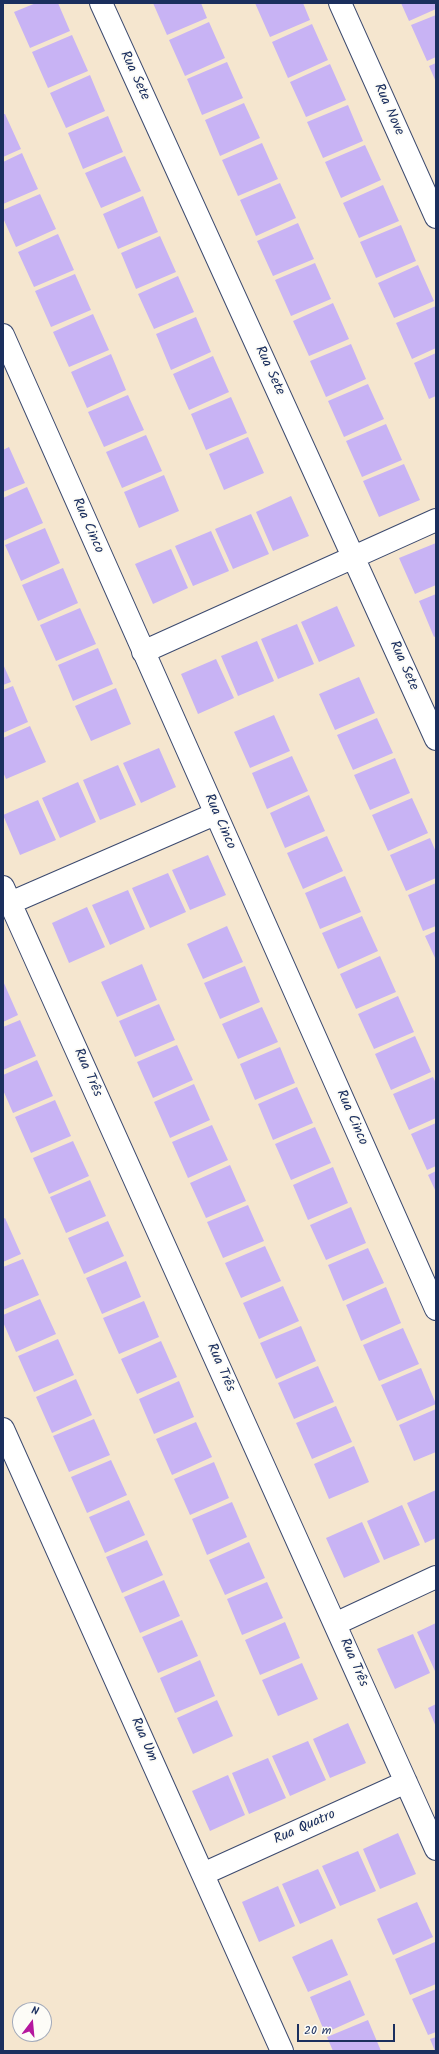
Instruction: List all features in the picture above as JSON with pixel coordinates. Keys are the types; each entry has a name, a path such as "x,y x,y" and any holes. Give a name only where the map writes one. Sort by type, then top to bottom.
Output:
{"street":[{"name":"Rua Sete","path":"101,3 355,557 436,739"},
{"name":"Rua Nove","path":"340,3 436,217"},
{"name":"Rua Cinco","path":"3,335 436,1308"},
{"path":"143,652 436,520"},
{"path":"7,895 215,814"},
{"name":"Rua Três","path":"7,895 436,1849"},
{"name":"Rua Um","path":"3,1429 282,2051"},
{"path":"335,1624 436,1577"},
{"name":"Rua Quatro","path":"203,1874 406,1782"}],"building":[{"path":"36,3 58,3 70,31 30,48 14,12"},
{"path":"153,3 201,3 207,18 167,35"},
{"path":"255,3 303,3 310,20 270,37"},
{"path":"401,3 436,3 436,9 409,21"},
{"path":"436,15 436,57 427,61 411,25"},
{"path":"209,22 225,58 185,76 169,40"},
{"path":"312,24 328,60 288,78 272,42"},
{"path":"72,35 88,71 48,88 32,52"},
{"path":"227,62 243,98 202,115 187,79"},
{"path":"436,63 436,82 429,66"},
{"path":"330,64 346,100 306,117 290,82"},
{"path":"90,75 105,111 66,128 50,93"},
{"path":"244,103 260,138 220,156 205,120"},
{"path":"348,105 363,141 323,158 307,122"},
{"path":"3,114 5,114 21,149 3,157"},
{"path":"108,116 123,152 83,169 68,133"},
{"path":"262,143 278,179 238,196 222,160"},
{"path":"365,145 381,180 341,198 325,162"},
{"path":"22,153 38,189 3,204 3,162"},
{"path":"125,156 141,191 101,208 85,173"},
{"path":"280,183 296,218 256,236 240,200"},
{"path":"383,185 399,221 359,238 343,203"},
{"path":"40,194 56,229 16,247 3,218 3,210"},
{"path":"143,196 158,232 118,249 103,214"},
{"path":"298,223 314,259 273,276 257,241"},
{"path":"401,225 416,261 376,278 360,242"},
{"path":"58,234 74,270 34,287 18,252"},
{"path":"160,236 176,272 136,289 121,253"},
{"path":"315,263 331,299 291,316 275,280"},
{"path":"418,265 434,301 394,318 378,283"},
{"path":"75,274 91,310 51,327 35,291"},
{"path":"178,276 194,312 154,329 138,294"},
{"path":"333,303 349,339 309,356 293,321"},
{"path":"436,306 436,348 412,359 396,323"},
{"path":"93,314 109,350 69,367 53,332"},
{"path":"196,317 211,352 171,370 156,334"},
{"path":"351,344 366,379 326,397 310,361"},
{"path":"436,353 436,396 429,399 414,363"},
{"path":"111,354 126,390 87,408 71,372"},
{"path":"213,356 229,392 189,410 173,374"},
{"path":"368,384 384,419 344,437 328,401"},
{"path":"128,395 144,430 104,447 88,412"},
{"path":"231,397 247,433 206,450 191,414"},
{"path":"386,424 402,460 362,477 346,441"},
{"path":"146,435 162,471 122,488 106,452"},
{"path":"248,437 264,473 224,490 209,454"},
{"path":"9,447 25,483 3,492 3,450"},
{"path":"404,464 420,500 379,517 363,481"},
{"path":"164,475 179,511 139,528 124,492"},
{"path":"27,487 43,523 3,541 3,498"},
{"path":"291,496 309,536 273,551 256,512"},
{"path":"251,514 269,554 233,569 215,529"},
{"path":"45,528 60,563 21,581 5,545"},
{"path":"211,531 229,571 193,586 175,546"},
{"path":"436,543 436,585 415,594 399,558"},
{"path":"171,549 188,588 153,604 135,564"},
{"path":"63,568 78,603 38,621 22,585"},
{"path":"436,594 436,636 434,637 419,601"},
{"path":"337,606 355,646 319,662 301,622"},
{"path":"80,608 96,644 56,661 40,625"},
{"path":"297,624 314,664 278,679 261,639"},
{"path":"257,641 274,681 238,696 221,656"},
{"path":"98,648 113,684 73,701 58,665"},
{"path":"216,659 234,698 198,714 181,674"},
{"path":"3,664 11,682 3,685"},
{"path":"359,677 375,713 335,730 319,694"},
{"path":"13,686 28,722 3,733 3,690"},
{"path":"116,688 131,724 91,741 75,706"},
{"path":"274,715 290,751 250,768 234,732"},
{"path":"377,718 393,753 353,770 337,735"},
{"path":"30,726 46,762 6,779 3,772 3,738"},
{"path":"159,748 176,787 141,803 123,763"},
{"path":"292,756 308,791 267,809 252,773"},
{"path":"395,758 410,793 370,810 354,775"},
{"path":"118,765 136,805 100,820 83,780"},
{"path":"78,782 96,822 60,838 42,798"},
{"path":"309,795 325,831 285,848 270,813"},
{"path":"412,798 428,833 388,851 372,815"},
{"path":"38,800 56,840 20,855 3,815"},
{"path":"327,836 343,871 303,889 287,853"},
{"path":"430,838 436,852 436,878 406,891 390,855"},
{"path":"208,855 226,895 190,910 172,870"},
{"path":"168,873 186,912 150,928 132,888"},
{"path":"345,876 361,912 320,929 305,893"},
{"path":"436,883 436,926 423,931 408,895"},
{"path":"128,890 145,929 110,945 92,905"},
{"path":"87,907 105,947 69,963 52,923"},
{"path":"362,916 378,951 338,969 322,933"},
{"path":"227,926 243,962 203,979 187,944"},
{"path":"436,931 436,960 425,936"},
{"path":"380,956 396,992 356,1009 340,974"},
{"path":"142,964 157,1000 117,1017 101,982"},
{"path":"245,966 260,1002 220,1019 204,983"},
{"path":"3,981 18,1015 3,1022"},
{"path":"398,996 414,1032 374,1049 358,1014"},
{"path":"159,1004 175,1040 135,1057 119,1021"},
{"path":"262,1007 278,1042 238,1059 222,1024"},
{"path":"20,1020 36,1056 3,1070 3,1027"},
{"path":"415,1036 431,1072 391,1090 375,1054"},
{"path":"177,1045 193,1080 153,1098 137,1062"},
{"path":"280,1047 295,1083 255,1100 240,1064"},
{"path":"37,1060 53,1096 13,1113 3,1090 3,1075"},
{"path":"433,1077 436,1083 436,1118 409,1130 393,1094"},
{"path":"194,1084 210,1120 170,1138 154,1102"},
{"path":"297,1087 313,1123 273,1140 258,1104"},
{"path":"55,1100 71,1136 31,1153 15,1117"},
{"path":"436,1123 436,1166 427,1170 411,1134"},
{"path":"212,1125 228,1160 188,1178 172,1142"},
{"path":"315,1127 331,1163 291,1180 275,1144"},
{"path":"73,1141 89,1176 49,1194 33,1158"},
{"path":"230,1165 246,1201 206,1218 190,1183"},
{"path":"333,1167 348,1203 308,1220 293,1185"},
{"path":"436,1171 436,1192 428,1175"},
{"path":"90,1180 106,1216 66,1233 50,1197"},
{"path":"248,1205 264,1241 223,1258 207,1222"},
{"path":"351,1207 366,1243 326,1260 310,1225"},
{"path":"5,1218 21,1254 3,1262 3,1219"},
{"path":"108,1221 124,1256 84,1274 68,1238"},
{"path":"265,1246 281,1281 241,1298 225,1263"},
{"path":"368,1248 384,1283 343,1301 328,1265"},
{"path":"23,1259 39,1295 3,1310 3,1267"},
{"path":"126,1261 141,1297 102,1314 86,1278"},
{"path":"283,1286 299,1321 259,1339 243,1303"},
{"path":"386,1287 401,1323 361,1341 346,1305"},
{"path":"40,1299 56,1334 16,1352 3,1322 3,1315"},
{"path":"144,1301 159,1337 119,1354 103,1318"},
{"path":"301,1326 316,1361 276,1379 260,1343"},
{"path":"403,1328 419,1364 379,1381 363,1345"},
{"path":"58,1339 74,1375 34,1392 18,1356"},
{"path":"161,1341 177,1377 137,1394 121,1359"},
{"path":"318,1366 334,1402 294,1419 278,1383"},
{"path":"421,1368 436,1404 397,1421 381,1385"},
{"path":"76,1379 92,1415 52,1433 36,1397"},
{"path":"179,1381 194,1417 154,1434 139,1399"},
{"path":"336,1406 352,1442 312,1459 296,1423"},
{"path":"436,1409 436,1452 414,1461 399,1425"},
{"path":"94,1419 110,1455 69,1472 53,1436"},
{"path":"196,1422 212,1457 172,1475 156,1439"},
{"path":"354,1446 369,1482 329,1499 314,1464"},
{"path":"111,1460 127,1495 87,1513 71,1477"},
{"path":"214,1462 229,1498 190,1515 174,1479"},
{"path":"436,1490 436,1538 425,1543 407,1503"},
{"path":"129,1500 145,1535 105,1553 89,1517"},
{"path":"232,1502 247,1537 207,1555 192,1519"},
{"path":"402,1505 420,1545 384,1560 367,1521"},
{"path":"362,1522 380,1562 344,1578 326,1538"},
{"path":"147,1540 163,1575 122,1593 106,1557"},
{"path":"249,1542 265,1578 225,1595 209,1560"},
{"path":"164,1580 180,1616 140,1633 124,1597"},
{"path":"267,1582 283,1618 242,1635 227,1599"},
{"path":"182,1620 198,1656 158,1673 142,1637"},
{"path":"285,1622 300,1658 260,1675 245,1640"},
{"path":"436,1623 436,1671 435,1671 417,1632"},
{"path":"413,1634 430,1673 395,1689 377,1649"},
{"path":"200,1660 215,1696 175,1713 160,1678"},
{"path":"302,1663 318,1699 278,1716 262,1680"},
{"path":"217,1700 233,1736 193,1754 177,1718"},
{"path":"436,1704 436,1727 428,1708"},
{"path":"348,1723 366,1763 330,1778 313,1739"},
{"path":"308,1741 326,1780 290,1796 272,1756"},
{"path":"268,1758 286,1798 249,1814 232,1773"},
{"path":"228,1775 245,1815 210,1831 192,1791"},
{"path":"398,1833 416,1874 380,1889 363,1849"},
{"path":"358,1851 376,1891 340,1906 322,1866"},
{"path":"318,1869 336,1908 300,1924 282,1884"},
{"path":"278,1886 295,1926 259,1942 242,1902"},
{"path":"417,1902 433,1937 393,1955 377,1919"},
{"path":"332,1939 348,1975 308,1992 292,1957"},
{"path":"435,1942 436,1984 410,1995 395,1959"},
{"path":"350,1980 365,2015 325,2033 310,1997"},
{"path":"436,1989 436,2032 428,2035 412,1999"},
{"path":"368,2020 381,2051 333,2051 327,2037"},
{"path":"436,2037 436,2051 435,2051 430,2039"}]}
